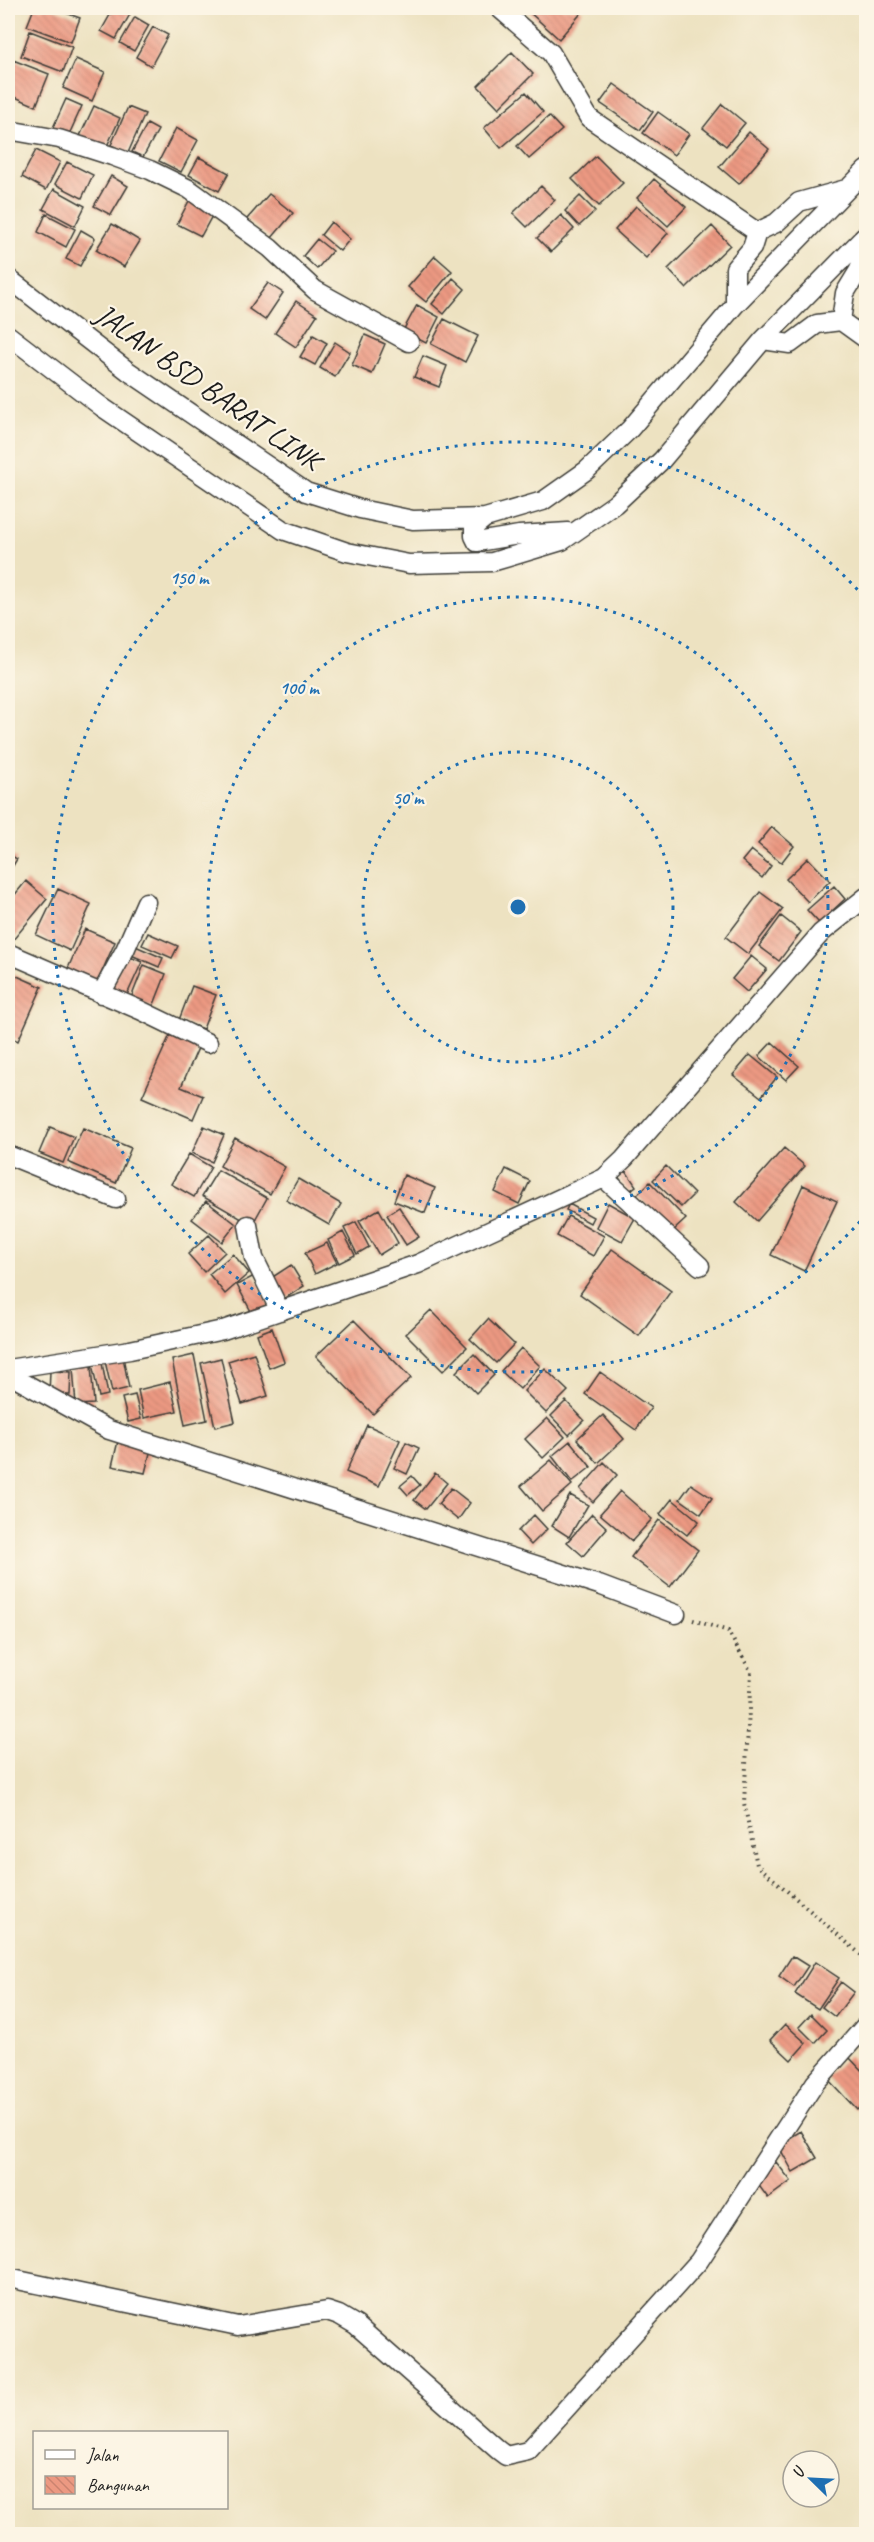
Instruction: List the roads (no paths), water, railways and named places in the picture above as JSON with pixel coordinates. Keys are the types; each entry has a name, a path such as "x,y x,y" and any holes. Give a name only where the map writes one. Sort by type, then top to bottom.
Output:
{"street":[{"path":"499,8 552,53 589,118 757,232"},
{"path":"8,130 59,139 150,170 189,189 270,248 315,290 409,342"},
{"name":"JALAN BSD BARAT LINK","path":"8,278 128,371 306,492 360,509 413,520 485,518 543,501 587,470 630,429 735,305 867,170"},
{"path":"735,305 735,268 752,248 757,232 776,224 799,202 847,189"},
{"path":"8,335 102,408 283,530 347,552 409,564 492,562 562,541 615,504 662,460 763,340 867,235"},
{"path":"841,321 845,293 859,270 867,243"},
{"path":"763,340 790,344 817,324 841,321 867,339"},
{"path":"485,518 474,527 477,542 519,535 576,531"},
{"path":"8,1369 130,1350 223,1330 418,1264 604,1178 624,1159 821,933 867,897"},
{"path":"100,994 146,902"},
{"path":"8,953 208,1043"},
{"path":"8,1155 116,1199"},
{"path":"604,1178 700,1266"},
{"path":"248,1225 254,1258 280,1311"},
{"path":"8,1374 109,1430 598,1584 676,1614"},
{"path":"8,2278 238,2326 327,2311 356,2325 498,2450 506,2456 518,2455 528,2451 699,2261 815,2084 867,2025"}]}
